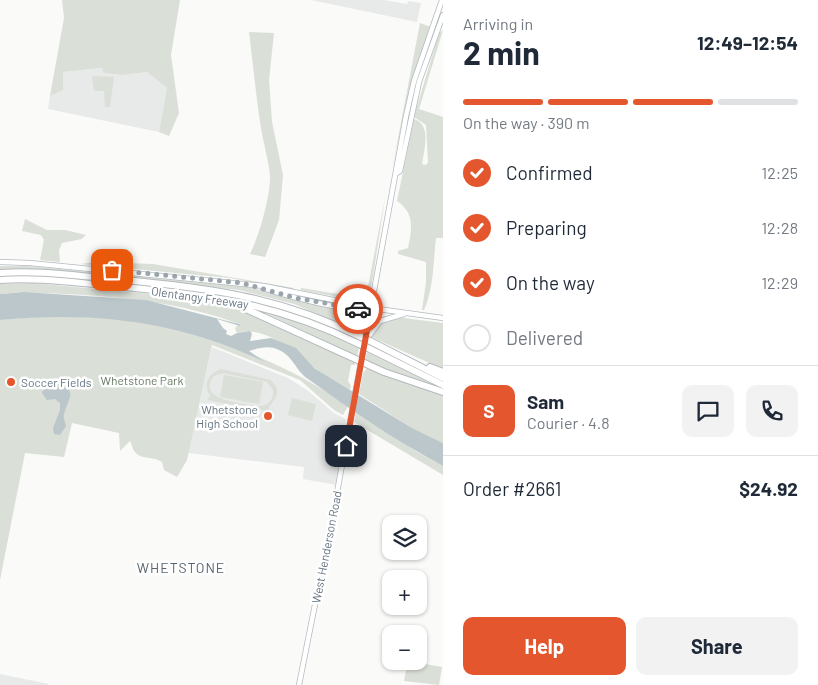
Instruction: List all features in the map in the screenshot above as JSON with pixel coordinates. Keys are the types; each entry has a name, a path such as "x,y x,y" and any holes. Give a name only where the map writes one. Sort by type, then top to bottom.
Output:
{"highway":[{"name":"Olentangy Freeway","path":"0,273 53,274 230,292 296,309 443,378"},
{"name":"Olentangy Freeway","path":"0,280 52,281 195,294 244,302 282,312 365,342 443,386"},
{"path":"195,294 243,307 361,362 411,382 443,392"},
{"path":"411,362 443,372"}],"main road":[{"name":"West Henderson Road","path":"299,685 397,173 395,169 414,81 442,0"},
{"name":"West Henderson Road","path":"397,173 400,171 419,82 443,14"},
{"path":"0,262 75,267 255,285 365,305 371,308 443,318"},
{"path":"365,342 382,319 408,313"}],"shaded area":[{"path":"311,0 384,0 407,4 408,1 421,3 417,22"},
{"path":"102,68 103,73 123,75 147,72 167,88 159,132 48,109 50,96 63,88 63,72"},
{"path":"24,292 146,300 239,324 240,326 217,319 227,331 226,334 231,336 250,331 252,334 250,341 271,338 296,348 314,368 412,428 443,443 443,466 391,436 324,391 304,376 288,356 275,348 268,347 249,351 265,362 201,337 136,322 69,317 0,320 0,294"},
{"name":"Whetstone High School","path":"212,347 288,378 307,390 334,413 346,419 337,485 303,479 304,467 188,453"},
{"path":"51,382 66,387 70,393 64,415 66,426 60,435 54,434 53,428 60,410 60,403 55,399 47,400 42,393 45,385"},
{"path":"0,674 49,684 0,685"}],"green space":[{"path":"62,0 180,0 171,55 179,113 169,136 159,132 167,88 147,72 123,75 103,73 102,68 63,72 63,90 50,96 64,18"},
{"path":"420,23 431,27 409,91 392,170"},
{"path":"443,30 419,109 443,117 443,238 436,238 431,284 427,302 424,310 422,310 426,282 426,262 398,254 398,251 408,248 411,222 407,211 397,201 414,119 420,122 425,132 426,138 422,164 426,165 428,162 426,125 414,117 439,33"},
{"path":"249,32 274,33 269,80 272,122 283,175 279,220 265,257 250,254 263,217 270,186 270,177 259,116"},
{"path":"92,76 114,77 110,107 105,107 104,91 94,91"},
{"path":"385,198 372,283 367,298 358,301 301,290 301,288 363,298 367,292"},
{"path":"25,219 47,230 65,230 86,235 82,239 62,243 59,250 60,262 40,260 44,240 41,235 22,231"},
{"path":"97,262 153,264 294,288 292,290 230,278 80,264"},
{"path":"0,266 28,266 247,287 360,311 365,318 362,333 294,304 239,290 49,270 0,269"},
{"path":"33,283 161,295 229,305 257,315 309,342 354,362 355,365 351,365 348,381 351,386 350,390 320,372 289,348 270,337 259,333 237,333 235,328 239,324 218,317 175,306 109,297 33,293 0,294 0,284"},
{"path":"255,308 308,325 347,342 359,348 357,356"},
{"name":"Whetstone Park","path":"45,316 132,320 170,327 224,343 277,365 326,391 348,406 343,415 334,410 300,380 212,345 187,460 177,477 164,470 162,462 159,460 138,454 133,449 130,441 120,451 119,433 72,423 64,457 25,453 0,580 0,320"},
{"path":"396,317 443,323 443,369 371,337 378,324"},
{"path":"367,352 441,388 414,382 365,361"},
{"path":"367,368 443,393 443,443 412,428 359,394 363,373"},
{"path":"221,369 271,380 277,389 277,393 268,411 207,400 210,396 207,388 208,380","holes":["223,373 267,382 273,390 273,396 268,403 260,406 224,400 211,391 210,384 214,376"]},
{"path":"224,375 263,382 259,404 220,397"},
{"path":"292,398 316,404 312,421 288,415"},
{"path":"356,412 417,452 443,466 443,475 354,422"},
{"path":"427,664 442,667 439,685 404,681 406,670 427,670"}],"way so far":[{"path":"112,270 255,285 296,298 358,309"}],"place":[{"name":"Soccer Fields","path":"11,382"},
{"name":"Whetstone High School","path":"268,416"}],"district":[{"name":"WHETSTONE","path":"181,567"}],"route":[{"path":"346,446 371,308 358,309"}]}
